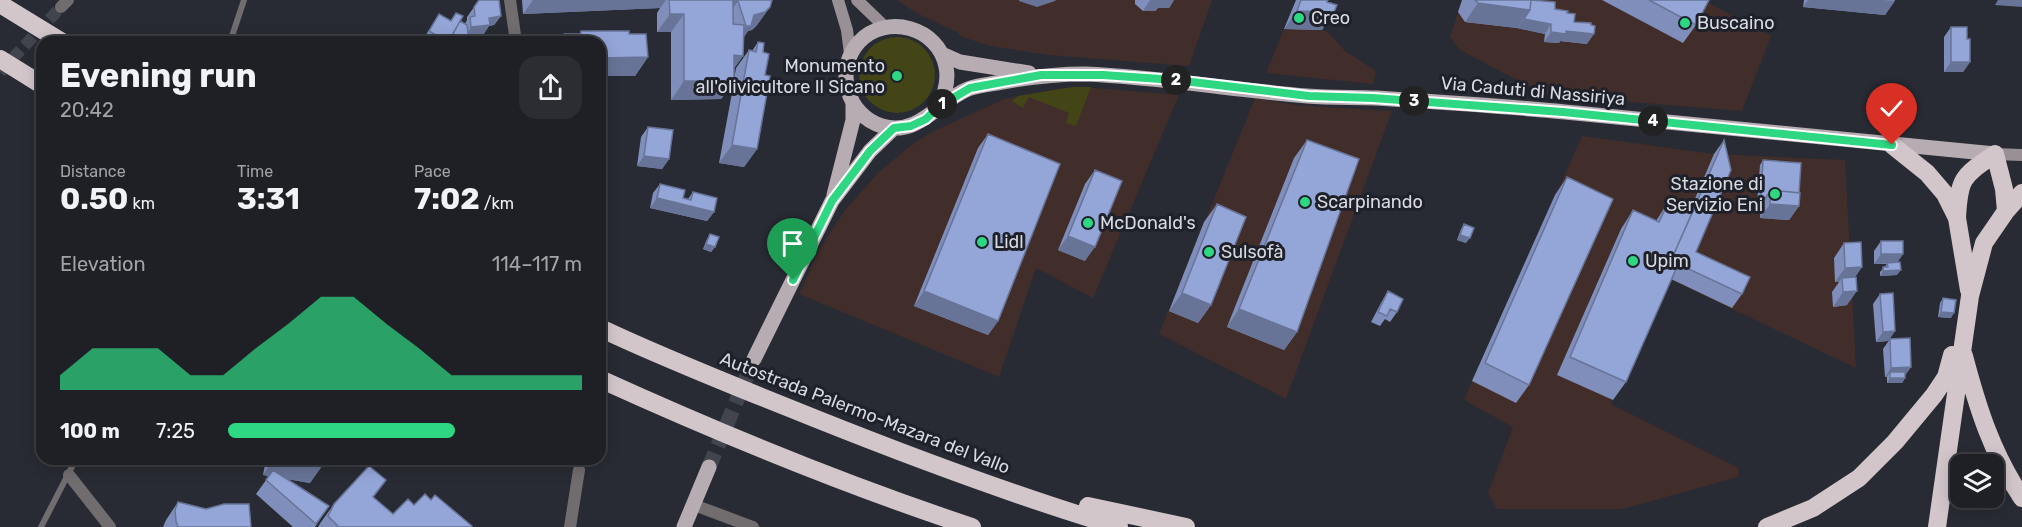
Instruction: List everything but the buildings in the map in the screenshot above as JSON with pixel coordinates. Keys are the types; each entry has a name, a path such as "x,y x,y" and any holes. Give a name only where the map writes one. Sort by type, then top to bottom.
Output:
{"highway":[{"path":"0,4 52,36"},
{"path":"0,59 36,81"},
{"path":"1892,145 1927,173 1945,194 1957,218"},
{"path":"1970,296 1957,218 1958,193 1967,173 1995,154 2004,189 2006,211"},
{"path":"1937,527 1970,296 1984,243 2006,211 2022,193"},
{"name":"Autostrada Palermo-Mazara del Vallo","path":"606,331 671,361 871,441 1119,527"},
{"path":"1962,345 1974,396 1992,446 2022,498"},
{"path":"1767,527 1813,508 1859,478 1895,442 1934,395 1946,377 1951,357 1962,345"},
{"path":"606,382 685,418 813,469 972,527"},
{"path":"871,441 911,447 1095,508 1186,527"}],"main road":[{"path":"838,0 847,30 850,54 845,79 846,88 861,114 882,126 894,128 911,126 926,119 938,107 970,88 1041,75"},
{"path":"857,0 885,27"},
{"path":"850,54 859,41 871,32 885,27 902,26 918,31 932,40 942,54 946,68 947,81 938,107"},
{"path":"942,54 960,62 1041,75"},
{"name":"Via Caduti di Nassiriya","path":"1041,75 1103,75 1175,80 1309,96 1373,98 1563,112 1892,145 2022,155"},
{"path":"832,201 853,120 853,103"},
{"path":"754,359 832,201 870,151 894,128"},
{"path":"684,527 709,468"}],"street":[{"path":"510,0 515,36"},
{"path":"570,527 579,470"},
{"path":"69,475 110,527"},
{"path":"694,505 753,527"}],"lane":[{"path":"232,36 244,0"},
{"path":"41,527 73,465"}],"shaded area":[{"path":"897,0 1212,0 1189,66 1048,55 991,46 962,37 957,32 918,14"},
{"path":"1462,0 1703,0 1771,36 1742,111 1546,95 1460,50 1450,37"},
{"path":"1284,29 1328,32 1345,51 1376,71 1373,84 1266,73"},
{"path":"897,37 911,40 924,48 932,61 935,75 932,89 924,102 911,110 897,113 883,110 870,102 862,89 859,75 862,61 870,48 883,40"},
{"path":"1073,87 1091,87 1076,126 1066,123 1069,113 1029,97 1023,108 1012,101 1018,96"},
{"path":"1082,87 1179,95 1093,298 1036,268 999,377 799,294 821,247 845,210 878,173 910,146 932,132 1004,99 1062,88"},
{"path":"1255,98 1295,105 1392,111 1286,399 1159,334"},
{"path":"1582,136 1714,154 1845,160 1856,368 1667,278 1611,404 1739,468 1738,477 1623,509 1497,509 1488,493 1513,427 1464,400"}],"tunnel":[{"path":"0,72 61,7"},
{"path":"709,467 754,359"}],"place":[{"name":"Creo","path":"1299,18"},
{"name":"Buscaino","path":"1685,23"},
{"name":"Monumento all'olivicultore Il Sicano","path":"897,76"},
{"name":"Stazione di Servizio Eni","path":"1775,194"},
{"name":"Scarpinando","path":"1305,202"},
{"name":"McDonald's","path":"1088,223"},
{"name":"Lidl","path":"982,242"},
{"name":"Sulsofà","path":"1209,252"},
{"name":"Upim","path":"1633,261"}],"route":[{"path":"793,280 832,201 870,151 894,128 911,126 926,119 938,107 970,88 1041,75 1103,75 1175,80 1309,96 1373,98 1563,112 1892,145"}]}
